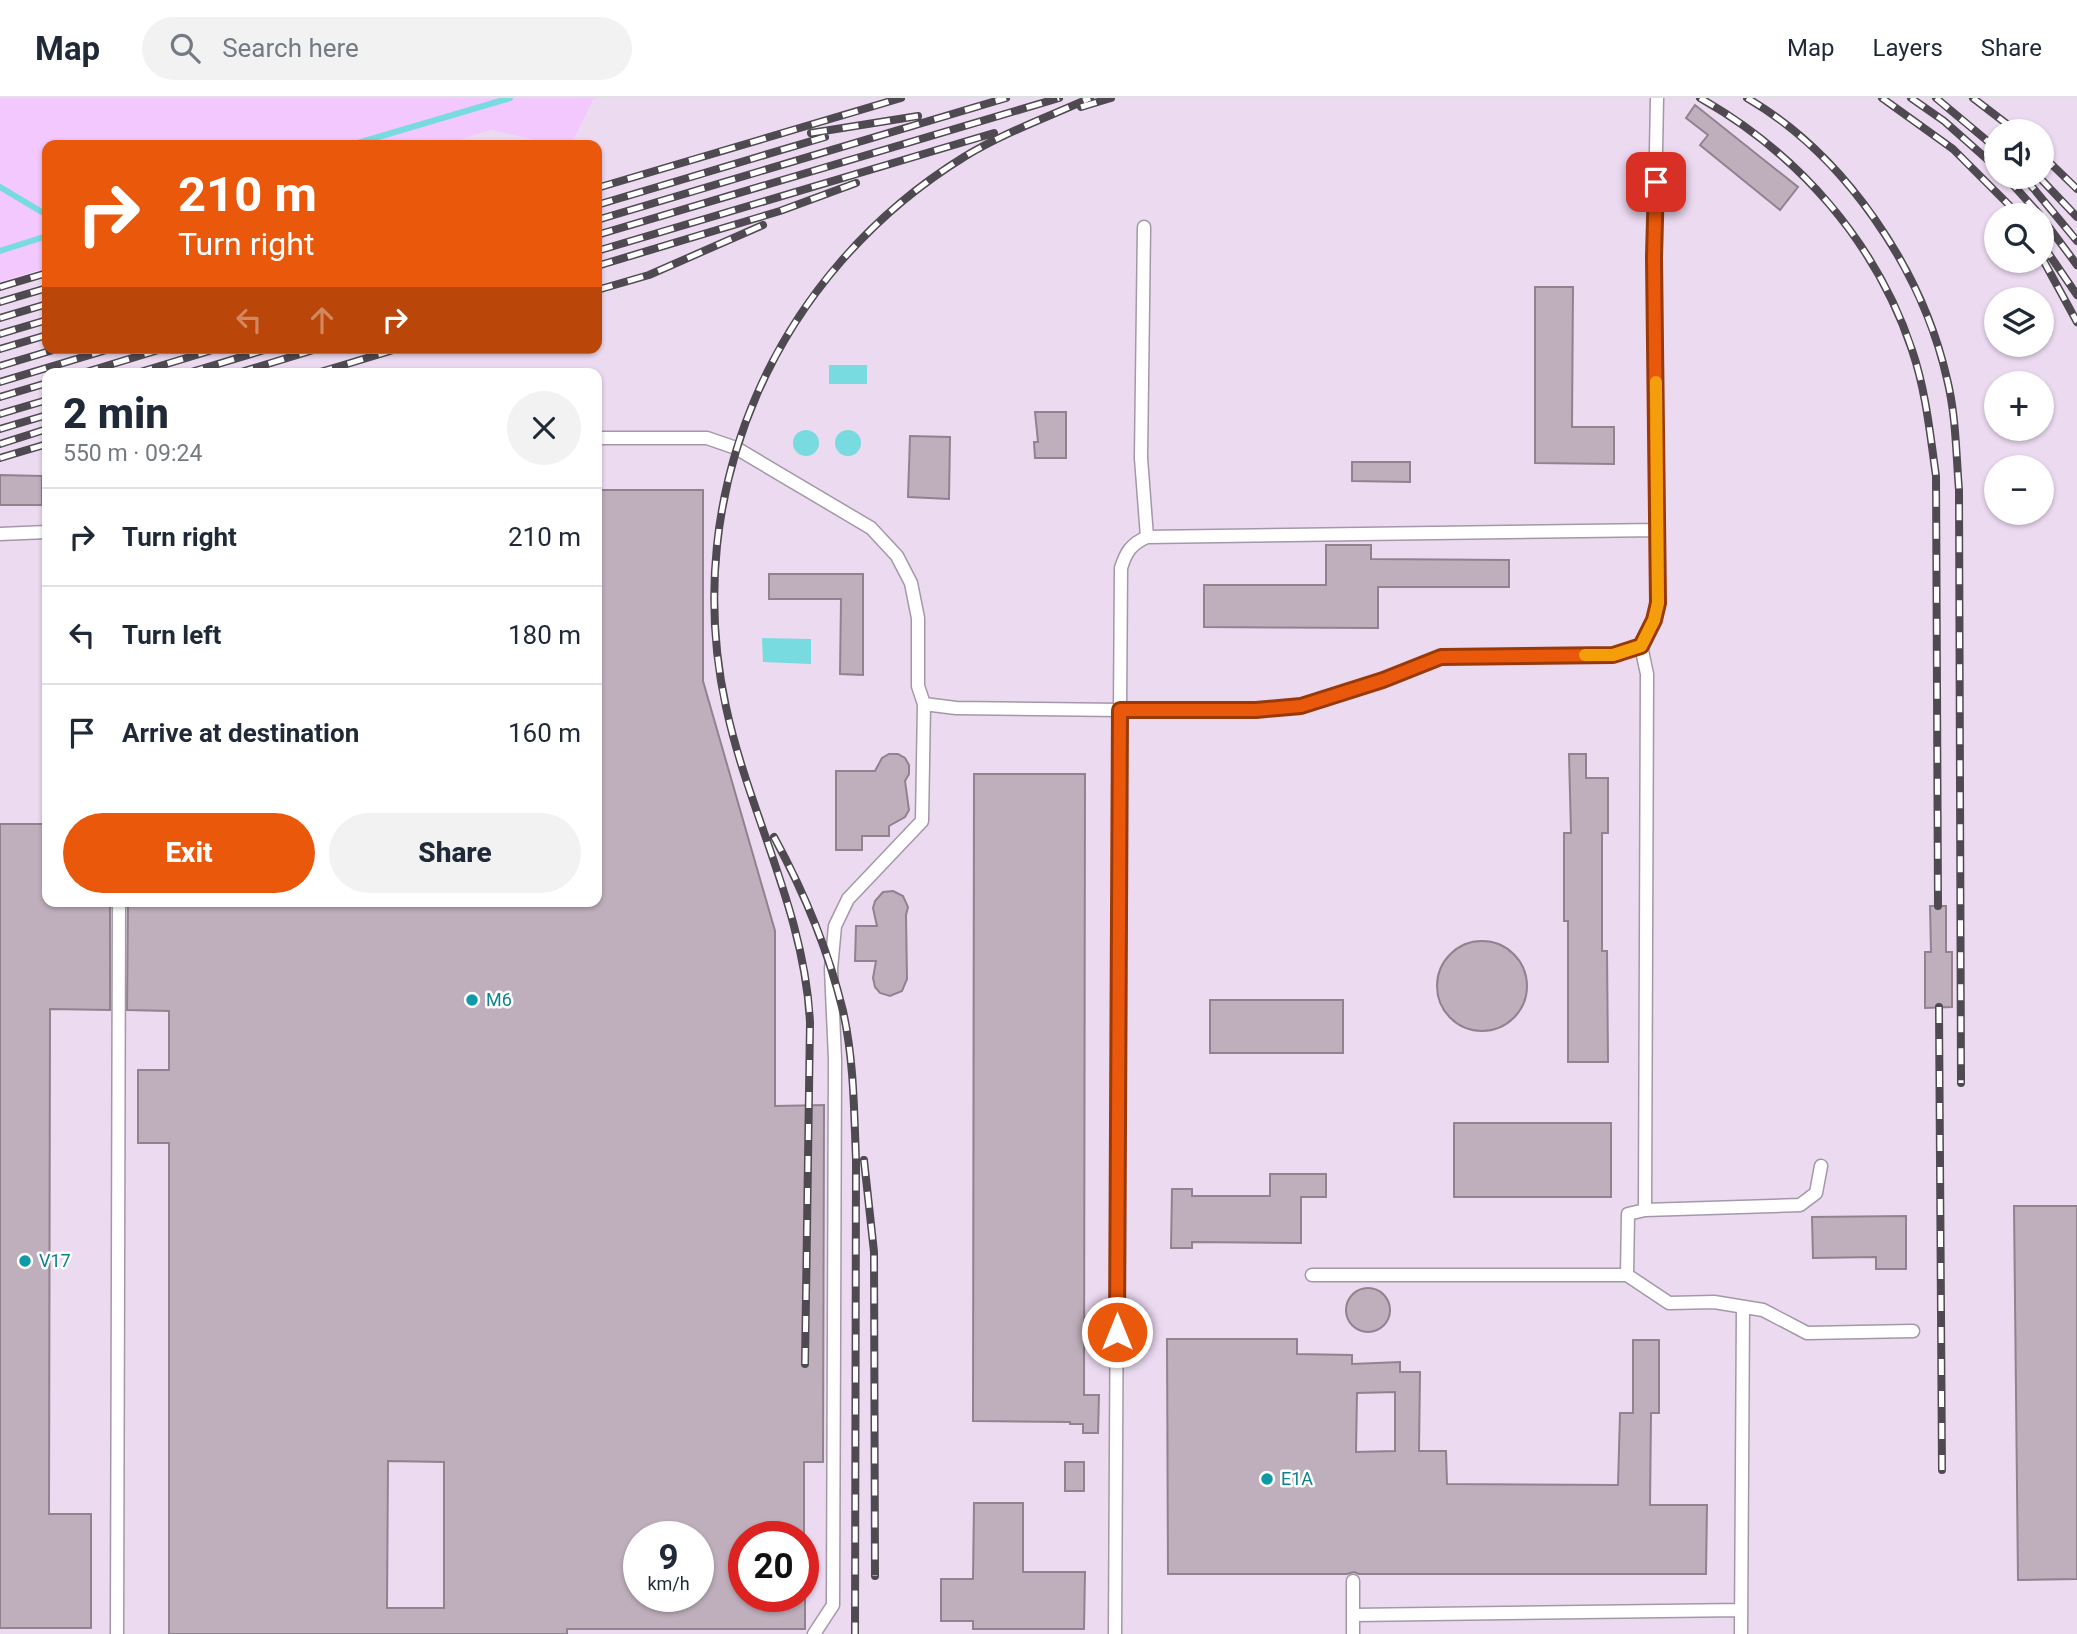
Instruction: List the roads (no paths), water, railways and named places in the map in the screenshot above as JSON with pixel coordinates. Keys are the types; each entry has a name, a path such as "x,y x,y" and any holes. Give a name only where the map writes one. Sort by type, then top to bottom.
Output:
{"lane":[{"path":"1645,1210 1647,674 1641,646 1654,620 1658,603 1654,257 1657,98"},
{"path":"1144,228 1141,458 1147,537"},
{"path":"602,438 707,438 736,448 871,528 897,556 911,583 918,618 918,686 924,704 922,821 848,899 835,926 831,969 835,1059 834,1605 814,1634"},
{"path":"1115,1634 1121,568 1126,551 1147,537 1658,530"},
{"path":"0,534 42,532"},
{"path":"924,704 956,708 1256,710 1301,706 1383,680 1441,657 1613,655 1641,646"},
{"path":"117,1634 119,907"},
{"path":"1627,1275 1628,1214 1645,1210 1800,1205 1816,1193 1821,1166"},
{"path":"1312,1275 1627,1275 1670,1303 1714,1301 1763,1310 1807,1333 1913,1331"},
{"path":"1741,1634 1743,1307"},
{"path":"1353,1581 1353,1634"},
{"path":"1353,1615 1741,1610"}],"water":[{"path":"829,365 867,365 867,384 829,384"},
{"path":"806,430 815,434 819,443 815,452 806,456 797,452 793,443 797,434"},
{"path":"848,430 857,434 861,443 857,452 848,456 839,452 835,443 839,434"},
{"path":"762,638 811,639 811,664 763,662"}],"waterway":[{"path":"368,140 510,98"},
{"path":"0,187 42,212"},
{"path":"0,251 42,238"}],"railway":[{"path":"602,187 901,98"},
{"path":"602,219 1006,98"},
{"path":"602,234 1059,98"},
{"path":"805,1364 810,1023 798,942 736,747 726,707 715,626 717,546 731,469 757,394 794,325 841,262 898,205 964,157 1010,133 1090,98"},
{"path":"1081,107 1111,98"},
{"path":"1700,98 1736,120 1770,146 1830,204 1878,273 1897,310 1917,365 1936,476 1938,906"},
{"path":"1747,98 1783,122 1816,150 1847,183 1874,219 1899,257 1919,297 1947,379 1954,420 1959,490 1961,1083"},
{"path":"1882,98 1953,149 2007,203"},
{"path":"1911,98 1944,121 1984,156"},
{"path":"1936,98 1984,138"},
{"path":"1973,98 2000,119"},
{"path":"811,133 918,116"},
{"path":"602,250 994,133"},
{"path":"602,204 825,137"},
{"path":"2054,167 2077,189"},
{"path":"602,264 780,211 856,183"},
{"path":"2017,189 2029,203"},
{"path":"2034,189 2077,241"},
{"path":"2050,189 2077,217"},
{"path":"602,289 649,275 763,225"},
{"path":"2054,234 2077,265"},
{"path":"2054,261 2077,295"},
{"path":"2050,273 2077,322"},
{"path":"0,287 42,274"},
{"path":"0,302 42,289"},
{"path":"0,318 42,305"},
{"path":"0,334 42,321"},
{"path":"0,349 42,336"},
{"path":"0,366 42,353"},
{"path":"47,368 93,354"},
{"path":"99,368 145,354"},
{"path":"153,368 199,354"},
{"path":"205,368 251,354"},
{"path":"254,368 300,354"},
{"path":"334,368 380,354"},
{"path":"0,382 42,369"},
{"path":"0,397 42,384"},
{"path":"0,414 42,401"},
{"path":"0,429 42,416"},
{"path":"0,444 42,431"},
{"path":"0,458 42,445"},
{"path":"774,837 805,900 830,965 847,1029 851,1067 856,1160 855,1634"},
{"path":"1939,1007 1942,1470"},
{"path":"864,1160 874,1252 875,1576"}],"place":[{"name":"M6","path":"472,1000"},
{"name":"V17","path":"25,1261"},
{"name":"E1A","path":"1267,1479"}]}
